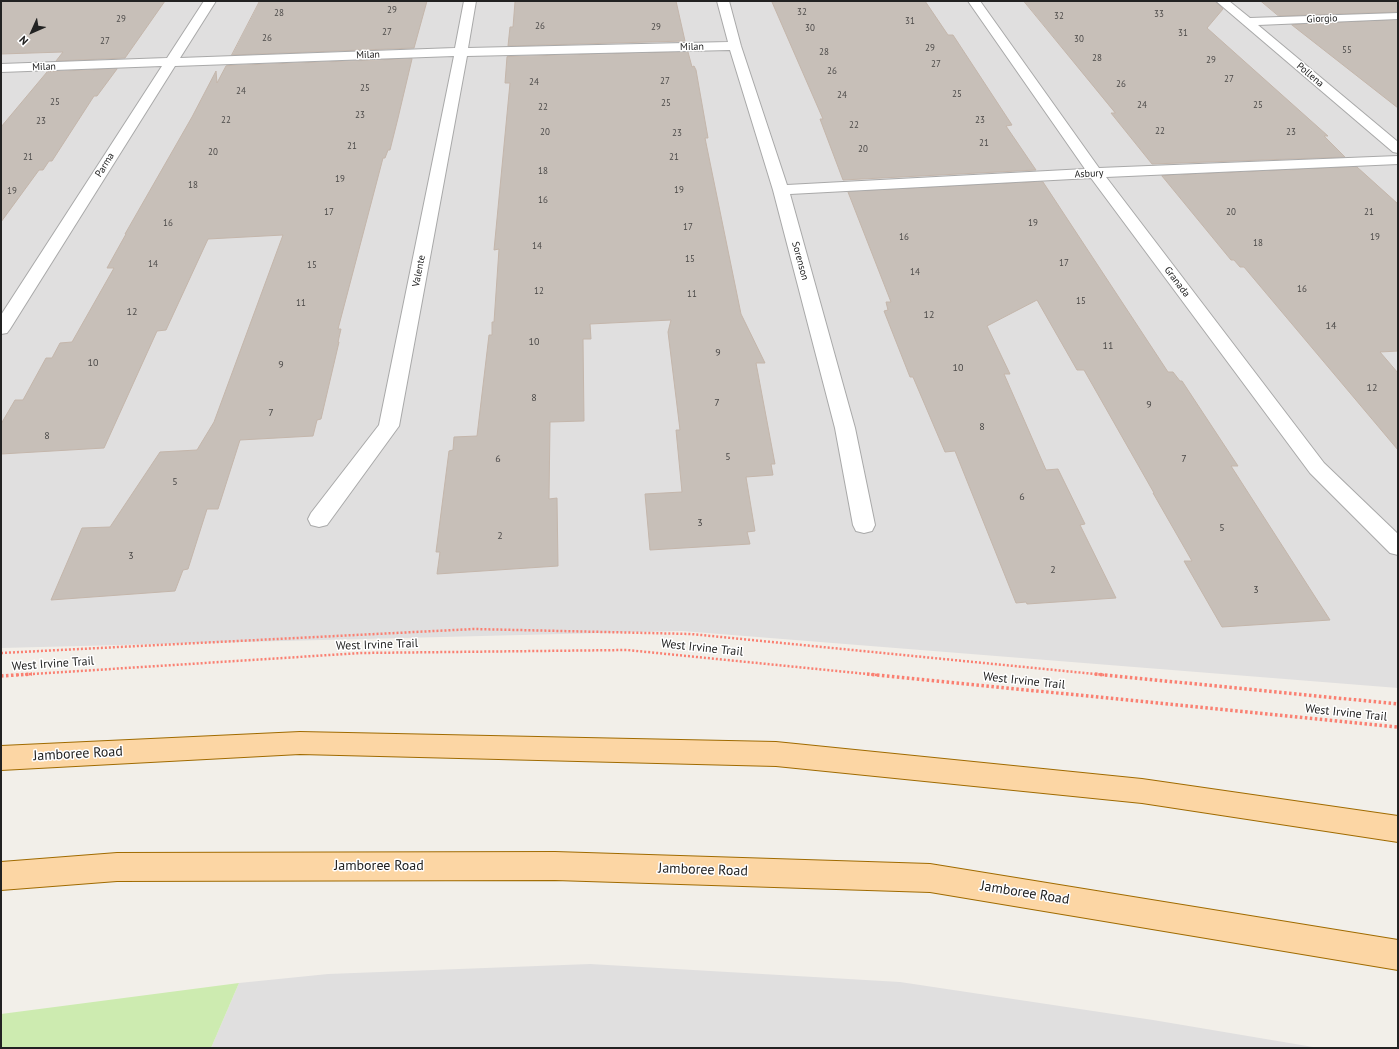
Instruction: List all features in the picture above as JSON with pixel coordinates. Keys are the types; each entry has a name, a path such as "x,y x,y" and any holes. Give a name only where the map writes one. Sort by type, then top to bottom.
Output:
{"main road":[{"name":"Jamboree Road","path":"1,758 300,743 776,754 1142,791 1398,829"},
{"name":"Jamboree Road","path":"1,876 117,867 556,866 930,878 1398,955"}],"street":[{"name":"Parma","path":"1,329 210,1"},
{"name":"Valente","path":"319,519 389,426 470,1"},
{"name":"Sorenson","path":"723,1 735,46 781,190 845,428 864,525"},
{"name":"Granada","path":"974,1 1095,173 1317,468 1398,548"},
{"name":"Pollena","path":"1222,1 1398,149"},
{"name":"Giorgio","path":"1247,22 1398,16"},
{"name":"Milan","path":"1,68 461,52 735,46"},
{"name":"Asbury","path":"781,190 1095,173 1398,160"}],"path":[{"path":"1,653 474,629 691,634 1398,704"},
{"name":"West Irvine Trail","path":"1,676 361,653 627,650 1398,727"}],"shaded area":[{"path":"1,1 1398,1 1398,688 682,631 1,648"},
{"path":"590,964 900,982 1153,1020 1319,1048 211,1048 239,983 328,974"}],"green space":[{"path":"239,983 211,1048 1,1048 1,1014"}],"building":[{"path":"1,1 165,1 125,58 56,61 63,52 1,54"},
{"path":"260,1 427,1 414,48 232,55"},
{"path":"676,1 685,41 508,46 510,27 513,27 515,2"},
{"path":"925,1 948,35 953,35 1012,125 1006,126 1036,170 843,180 820,119 823,119 772,2"},
{"path":"1024,1 1215,1 1223,9 1207,28 1328,136 1324,136 1345,157 1152,164 1111,113 1115,113"},
{"path":"1261,1 1398,1 1398,12 1279,16"},
{"path":"1398,20 1398,108 1292,25"},
{"path":"688,52 692,67 694,66 696,70 708,138 705,138 741,314 765,363 756,363 775,464 771,464 773,475 746,477 755,531 747,532 750,544 650,550 645,494 682,492 676,430 680,430 668,332 671,320 590,324 591,339 583,339 584,421 550,422 549,499 557,498 558,566 437,574 440,552 436,552 449,451 453,450 454,437 477,436 489,335 492,335 492,322 494,322 499,249 494,250 510,83 505,83 507,57"},
{"path":"412,59 390,150 388,150 385,158 383,158 338,329 341,329 339,342 321,419 317,420 313,436 240,440 218,509 207,509 188,569 183,570 175,591 51,600 82,528 110,527 160,452 197,450 214,422 283,235 208,239 166,330 157,331 104,448 1,454 1,424 15,400 23,400 46,358 52,358 60,343 72,342 114,268 107,268 125,234 192,117 216,71 217,83 226,66"},
{"path":"117,69 97,96 94,96 52,161 49,161 43,170 39,170 1,222 1,127 47,72"},
{"path":"1357,167 1398,204 1398,351 1380,352 1398,373 1398,450 1244,267 1240,267 1234,260 1231,260 1162,176"},
{"path":"1043,182 1168,372 1173,372 1180,381 1182,381 1238,466 1231,466 1330,620 1222,627 1184,561 1192,561 1154,493 1084,370 1077,370 1037,300 987,326 1010,374 1004,374 1046,470 1058,469 1085,524 1080,525 1116,598 1027,604 1026,602 1016,603 955,451 945,452 913,377 910,377 884,311 888,310 886,302 891,302 848,192"}]}
